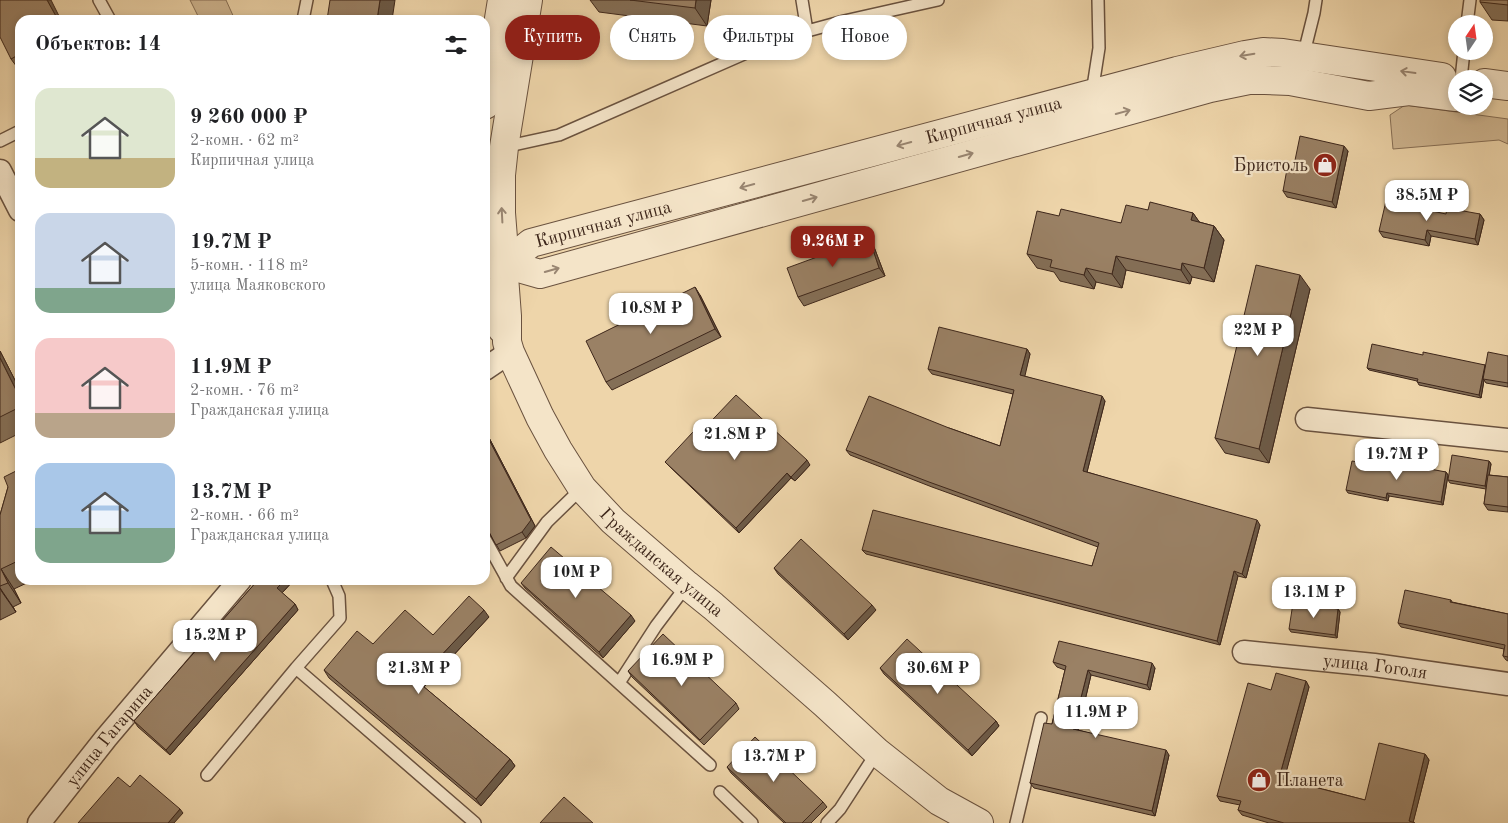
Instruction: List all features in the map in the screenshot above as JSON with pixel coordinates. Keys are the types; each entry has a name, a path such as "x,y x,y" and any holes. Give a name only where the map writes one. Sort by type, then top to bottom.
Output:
{"street":[{"path":"490,74 502,0"},
{"name":"Гражданская улица","path":"528,0 504,147 501,175 501,213 495,264 504,276 508,347 540,417 558,450 582,488 613,521 686,586 713,606 877,752 939,801 979,823"},
{"name":"Кирпичная улица","path":"495,264 530,243 1245,55 1263,52 1283,53 1448,78"},
{"name":"Кирпичная улица","path":"495,264 540,274 1201,90 1249,80 1290,81 1369,96 1409,91 1448,95"},
{"path":"1493,84 1508,86"},
{"path":"1493,101 1508,103"},
{"path":"0,171 15,200"},
{"path":"490,303 508,347 490,365"},
{"path":"1307,419 1508,440"},
{"name":"улица Гагарина","path":"39,823 106,738 236,585"},
{"name":"улица Гоголя","path":"1244,652 1374,665 1508,684"}],"lane":[{"path":"99,0 107,15"},
{"path":"303,15 307,0"},
{"path":"802,0 804,15"},
{"path":"812,30 938,0"},
{"path":"1092,94 1100,48 1098,0"},
{"path":"1303,57 1316,0"},
{"path":"1468,15 1470,0"},
{"path":"504,147 559,135 730,60"},
{"path":"0,141 15,134"},
{"path":"506,578 547,522 582,488"},
{"path":"490,548 511,586 710,765"},
{"path":"207,775 340,618 339,596 334,585"},
{"path":"619,683 656,626 686,586"},
{"path":"296,668 475,823"},
{"path":"1016,823 1041,718"},
{"path":"827,823 840,809 877,752"},
{"path":"720,792 752,823"}],"shaded area":[{"path":"190,0 226,0 233,15 198,15"},
{"path":"1405,105 1448,111 1448,115 1479,115 1508,119 1508,144 1499,140 1393,149 1390,115"}],"building":[{"path":"0,0 47,0 55,15 15,15 15,57 11,59 0,37"},
{"path":"330,0 380,0 378,15 328,15"},
{"path":"630,0 696,0 695,8"},
{"path":"1480,0 1508,0 1508,5 1480,2"},
{"path":"1300,136 1344,146 1332,202 1283,191 1287,169 1293,170"},
{"path":"1386,201 1446,214 1447,208 1480,214 1475,239 1427,230 1425,240 1379,231"},
{"path":"1150,202 1193,213 1191,220 1214,226 1204,268 1182,263 1181,270 1116,256 1112,274 1086,268 1084,275 1050,267 1052,260 1027,254 1037,211 1059,216 1061,209 1121,223 1126,205 1148,210"},
{"path":"869,238 879,268 798,297 787,268"},
{"path":"1256,265 1300,275 1259,449 1215,438"},
{"path":"695,287 715,329 606,382 586,341"},
{"path":"939,327 1027,349 1020,375 1102,396 1083,471 1257,520 1242,574 1234,571 1217,641 862,550 873,510 1092,566 1099,543 846,450 869,396 1000,446 1014,390 928,369"},
{"path":"1372,344 1485,365 1479,395 1417,382 1418,379 1367,368"},
{"path":"1488,352 1508,356 1508,383 1483,379"},
{"path":"0,358 15,388 15,410 0,417"},
{"path":"736,395 807,460 791,477 787,473 736,528 665,462 693,432 697,436"},
{"path":"490,442 531,520 522,532 496,545 490,534"},
{"path":"1452,455 1489,461 1485,486 1448,480"},
{"path":"1352,461 1402,470 1403,464 1446,472 1441,502 1387,493 1386,498 1346,490"},
{"path":"15,472 15,562 1,569 8,583 0,586 0,515 8,487 4,477"},
{"path":"1488,475 1508,477 1508,507 1484,504"},
{"path":"801,539 872,605 844,634 774,568"},
{"path":"551,547 631,615 599,652 521,583"},
{"path":"254,585 280,585 277,588 295,604 166,750 134,721"},
{"path":"1405,590 1508,614 1508,657 1503,656 1505,645 1398,623"},
{"path":"469,596 484,610 417,681 510,759 476,799 324,670 357,631 373,644 405,610 433,635"},
{"path":"1293,603 1338,609 1335,635 1289,629"},
{"path":"663,634 736,703 700,740 628,671"},
{"path":"907,639 996,721 968,750 880,668"},
{"path":"1059,641 1152,663 1147,685 1088,670 1073,729 1166,750 1152,811 1030,783 1044,723 1052,724 1066,666 1053,662"},
{"path":"1276,673 1306,681 1279,778 1365,800 1379,743 1425,754 1409,821 1415,823 1284,823 1238,810 1241,801 1217,796 1248,683 1271,690"},
{"path":"755,737 823,802 802,823 786,823 727,767"},
{"path":"140,775 180,809 168,823 78,823 118,777 130,787"},
{"path":"564,797 593,823 540,823"}],"place":[{"name":"Бристоль","path":"1325,165"},
{"name":"Планета","path":"1259,780"}]}
